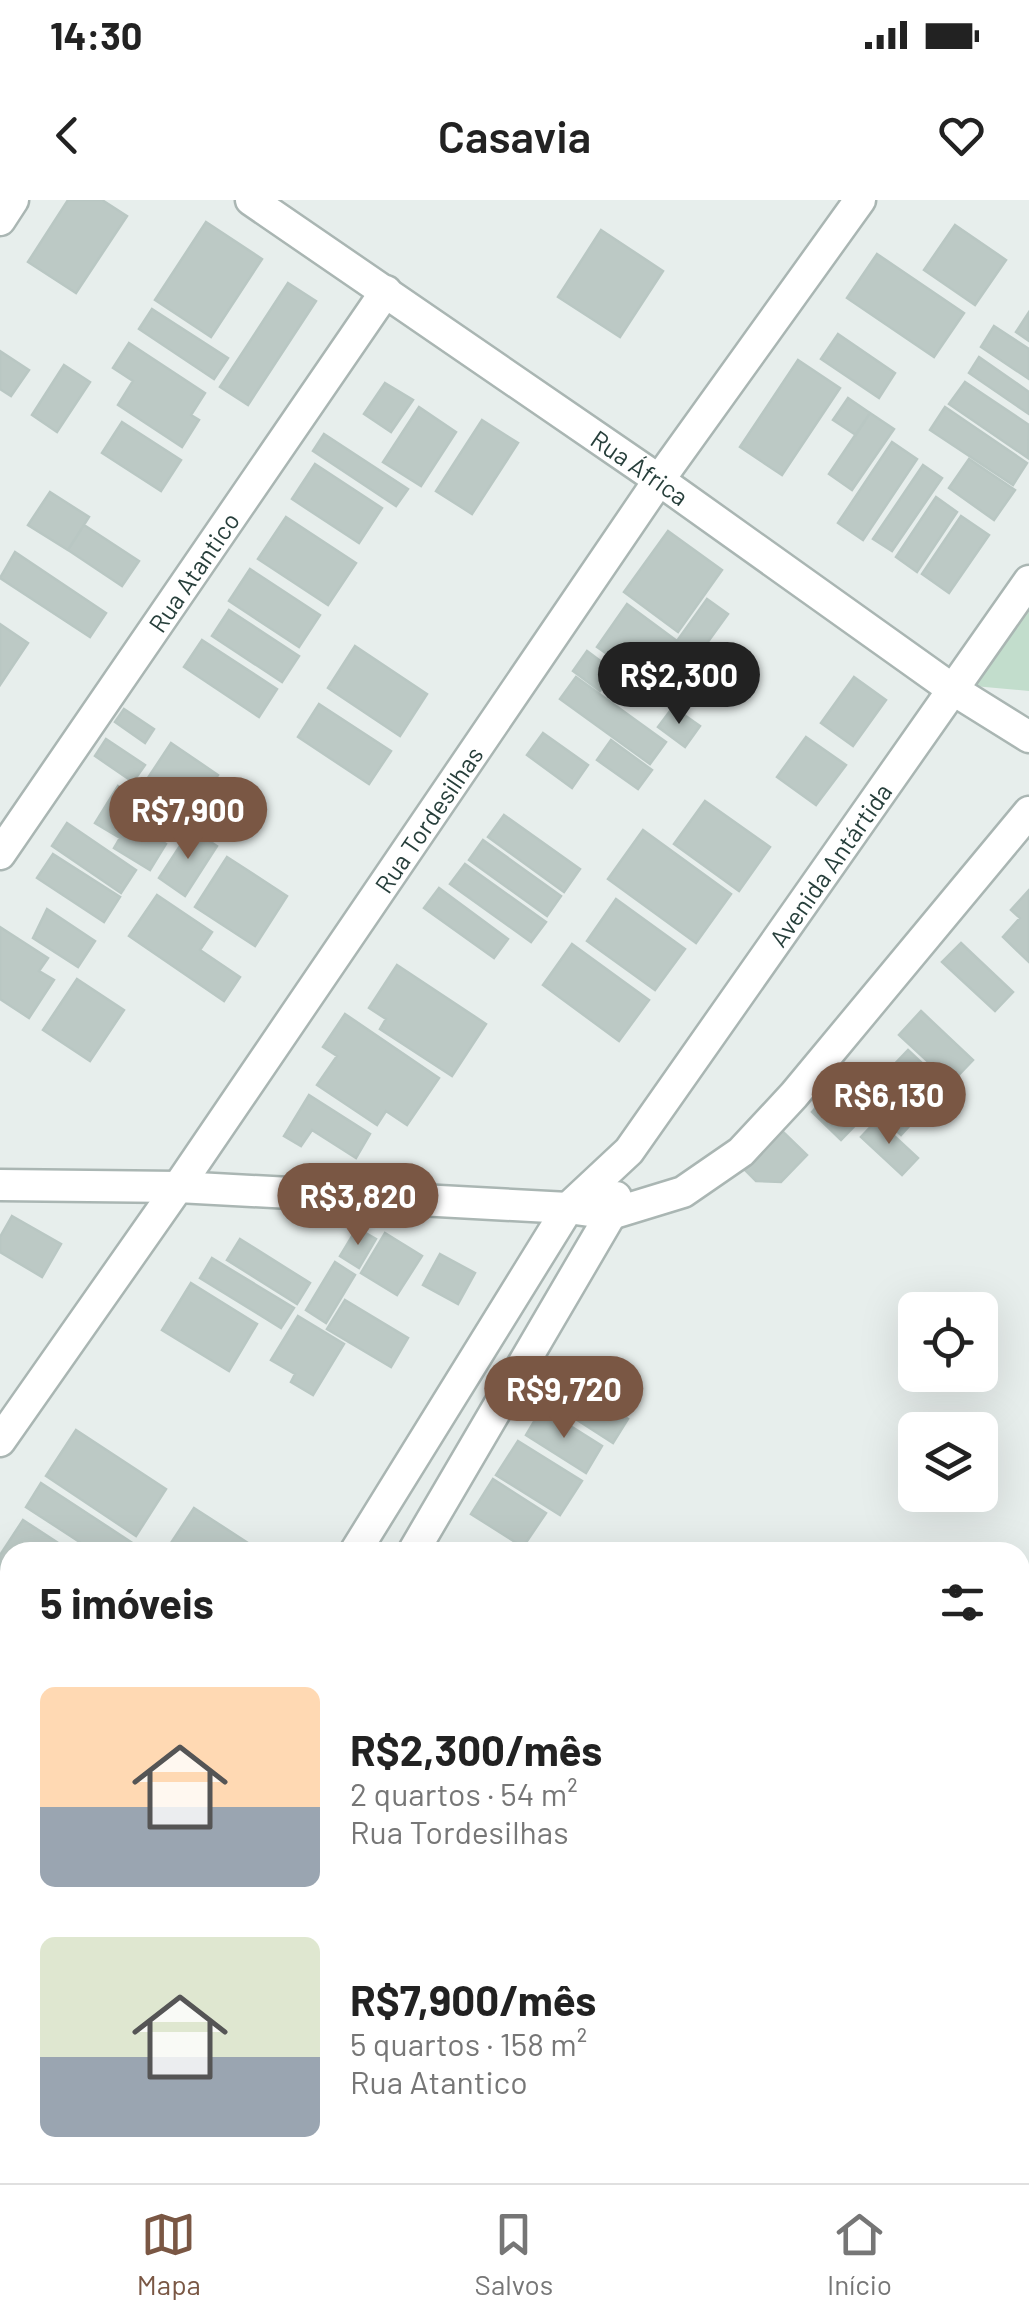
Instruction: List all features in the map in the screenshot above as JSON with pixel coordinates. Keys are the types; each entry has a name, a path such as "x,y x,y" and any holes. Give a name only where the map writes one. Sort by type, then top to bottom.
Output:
{"street":[{"path":"0,220 13,200"},
{"name":"Rua África","path":"251,200 659,480 952,688 1029,737"},
{"name":"Rua Tordesilhas","path":"0,1441 178,1187 659,480 860,200"},
{"name":"Rua Atantico","path":"0,854 386,291"},
{"name":"Avenida Antártida","path":"361,1542 568,1208 629,1150 1029,582"},
{"path":"0,1185 178,1187 568,1208 611,1214 683,1192 758,1138 1029,812"},
{"name":"Avenida Antártida","path":"419,1542 611,1214 629,1150"}],"green space":[{"path":"1029,599 1029,691 974,686 996,643"}],"building":[{"path":"68,200 102,200 127,216 76,293 28,262"},
{"path":"206,222 262,259 211,337 155,300"},
{"path":"955,225 1006,260 975,305 924,270"},
{"path":"601,230 663,271 620,337 558,297"},
{"path":"877,254 964,313 934,357 847,298"},
{"path":"288,283 316,301 248,405 220,387"},
{"path":"152,309 228,358 214,379 139,329"},
{"path":"1029,312 1029,341 1016,332"},
{"path":"994,326 1029,349 1029,379 981,347"},
{"path":"838,334 895,373 879,398 821,359"},
{"path":"129,343 205,393 191,415 199,420 182,447 118,405 133,381 113,368"},
{"path":"0,351 29,370 11,396 0,389"},
{"path":"979,357 1029,392 1029,414 969,373"},
{"path":"798,360 840,388 782,475 740,447"},
{"path":"64,365 90,382 57,432 32,415"},
{"path":"965,382 1029,425 1028,458 949,404"},
{"path":"385,383 413,400 391,432 364,414"},
{"path":"848,398 870,413 856,435 833,420"},
{"path":"419,407 456,432 421,486 383,462"},
{"path":"945,407 1027,463 1013,485 930,430"},
{"path":"870,413 894,429 852,490 829,474"},
{"path":"482,420 518,443 472,514 436,491"},
{"path":"122,422 181,460 161,491 102,453"},
{"path":"324,434 408,489 396,506 313,451"},
{"path":"892,442 917,459 863,540 838,523"},
{"path":"969,459 1015,490 994,520 949,488"},
{"path":"315,464 382,508 359,543 292,499"},
{"path":"923,465 942,478 892,551 873,539"},
{"path":"50,492 89,517 68,550 28,525"},
{"path":"936,497 957,512 917,572 896,557"},
{"path":"961,516 989,535 949,593 922,574"},
{"path":"286,517 356,563 328,605 258,559"},
{"path":"84,525 139,561 122,586 68,550"},
{"path":"668,531 722,570 678,632 624,592"},
{"path":"15,552 106,613 90,637 0,578"},
{"path":"250,569 320,615 299,647 229,601"},
{"path":"707,599 728,614 668,697 597,647 627,604 677,641"},
{"path":"229,610 299,656 282,682 212,636"},
{"path":"0,624 28,643 0,685"},
{"path":"202,640 277,689 259,717 184,667"},
{"path":"355,646 427,694 400,736 328,688"},
{"path":"587,651 614,671 600,691 573,671"},
{"path":"576,677 666,742 650,764 560,699"},
{"path":"854,677 886,700 853,746 821,723"},
{"path":"319,704 391,751 369,784 298,737"},
{"path":"673,707 700,726 685,747 658,727"},
{"path":"124,709 154,729 145,743 115,722"},
{"path":"543,733 588,765 572,788 527,755"},
{"path":"806,737 846,765 816,805 777,777"},
{"path":"106,739 145,765 133,782 95,756"},
{"path":"611,740 652,770 638,789 597,760"},
{"path":"171,743 218,775 188,821 140,790"},
{"path":"118,786 164,815 152,835 166,844 150,870 114,848 120,838 95,823"},
{"path":"705,801 770,847 739,891 674,844"},
{"path":"504,815 580,869 564,892 488,837"},
{"path":"67,823 136,870 121,893 52,846"},
{"path":"191,829 217,846 185,896 159,878"},
{"path":"643,830 731,894 696,943 608,879"},
{"path":"483,840 561,896 547,916 469,860"},
{"path":"53,854 120,897 104,922 37,878"},
{"path":"227,857 287,896 255,946 195,907"},
{"path":"465,864 546,922 531,942 450,884"},
{"path":"439,888 508,939 494,958 424,908"},
{"path":"1029,890 1029,962 1003,937 1020,918 1011,910"},
{"path":"157,895 212,932 200,950 240,977 224,1001 129,936"},
{"path":"616,899 685,949 655,990 587,941"},
{"path":"47,909 95,941 78,967 33,938"},
{"path":"0,927 48,958 39,971 54,980 29,1018 0,999"},
{"path":"961,943 1013,992 995,1011 942,962"},
{"path":"572,944 649,1000 619,1041 543,985"},
{"path":"397,965 486,1024 452,1076 380,1029 386,1019 369,1008"},
{"path":"77,979 124,1010 90,1061 43,1030"},
{"path":"921,1011 973,1060 951,1083 899,1035"},
{"path":"345,1014 439,1078 407,1125 386,1111 377,1125 317,1085 337,1056 323,1047"},
{"path":"908,1050 958,1097 939,1118 889,1070"},
{"path":"838,1083 868,1112 841,1140 812,1112"},
{"path":"903,1090 924,1110 901,1135 880,1116"},
{"path":"309,1095 370,1134 356,1158 312,1130 301,1146 284,1136"},
{"path":"877,1120 918,1158 902,1175 861,1137"},
{"path":"781,1130 807,1155 781,1182 756,1181 744,1169"},
{"path":"12,1216 61,1244 42,1277 0,1252 0,1237"},
{"path":"357,1228 376,1239 359,1268 340,1256"},
{"path":"385,1233 422,1256 397,1295 361,1273"},
{"path":"240,1239 310,1283 297,1304 227,1260"},
{"path":"440,1254 475,1273 458,1304 423,1285"},
{"path":"212,1258 294,1308 281,1328 200,1278"},
{"path":"335,1262 355,1275 326,1323 306,1310"},
{"path":"191,1283 257,1324 229,1371 162,1330"},
{"path":"345,1300 408,1338 391,1367 327,1329"},
{"path":"298,1316 344,1344 313,1395 291,1382 295,1374 271,1360"},
{"path":"566,1379 628,1419 613,1443 551,1403"},
{"path":"542,1408 602,1446 586,1473 526,1435"},
{"path":"76,1430 166,1489 136,1536 46,1476"},
{"path":"518,1441 582,1481 560,1515 496,1475"},
{"path":"493,1479 546,1513 526,1542 515,1542 471,1514"},
{"path":"41,1483 131,1542 80,1542 26,1507"},
{"path":"194,1508 247,1542 172,1542"},
{"path":"23,1520 57,1542 9,1542"}]}
